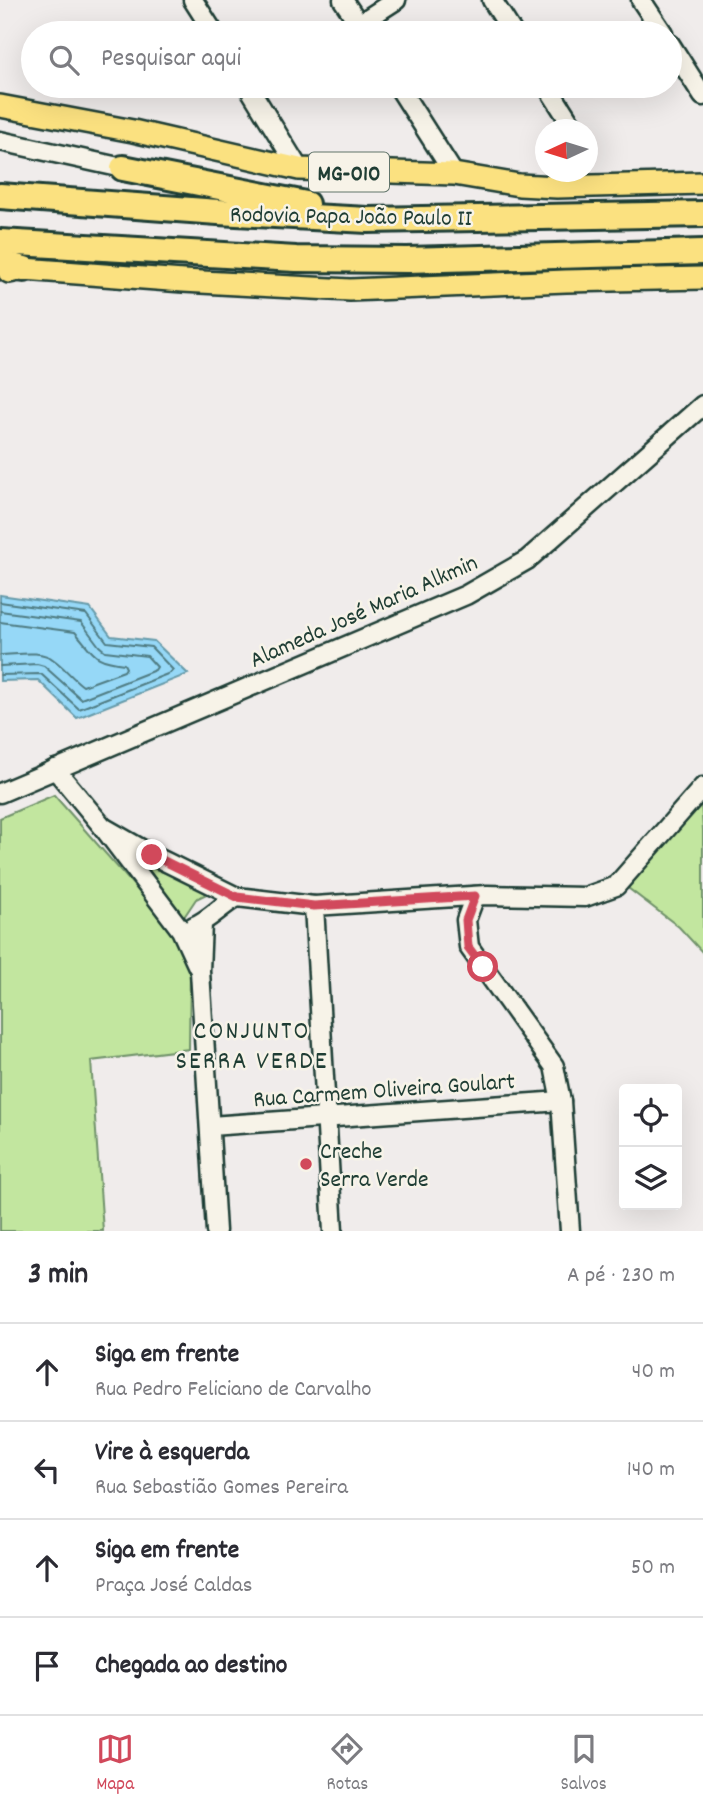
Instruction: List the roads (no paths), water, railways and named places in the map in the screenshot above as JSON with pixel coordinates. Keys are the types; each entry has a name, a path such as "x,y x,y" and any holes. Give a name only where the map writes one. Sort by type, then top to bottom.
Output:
{"highway":[{"path":"122,168 304,203 368,220"},
{"name":"Rodovia Papa João Paulo II","path":"0,196 368,220 703,214"},
{"name":"Rodovia Papa João Paulo II","path":"0,242 296,259 407,260 703,252"}],"main road":[{"name":"MG-010","path":"0,106 133,131 299,169 454,174 519,185 557,187 703,183"},
{"path":"8,269 350,290 703,278"}],"street":[{"path":"193,0 207,21"},
{"path":"343,0 353,21"},
{"path":"369,21 396,0"},
{"path":"492,0 505,21"},
{"path":"642,0 655,21"},
{"path":"682,63 703,96"},
{"path":"260,98 299,169"},
{"path":"406,98 454,174"},
{"path":"555,98 568,119"},
{"path":"0,141 122,168"},
{"name":"Alameda José Maria Alkmin","path":"0,793 453,600 498,577 527,560 703,405"},
{"path":"55,769 181,930 200,971"},
{"path":"103,827 152,855 237,897 314,906 475,896 585,897 617,886 703,788"},
{"path":"134,869 145,857 152,855"},
{"path":"475,896 466,920 468,947 554,1066 561,1101 570,1231"},
{"path":"181,930 202,923 237,897"},
{"path":"314,906 333,1231"},
{"path":"202,923 200,971 210,1126 203,1167 216,1231"},
{"name":"Rua Carmem Oliveira Goulart","path":"210,1126 561,1101"}],"water":[{"path":"0,595 90,608 111,636 154,641 188,674 77,718 38,680 0,681"}],"place":[{"name":"Creche Serra Verde","path":"306,1164"}],"district":[{"name":"CONJUNTO SERRA VERDE","path":"252,1044"}]}
